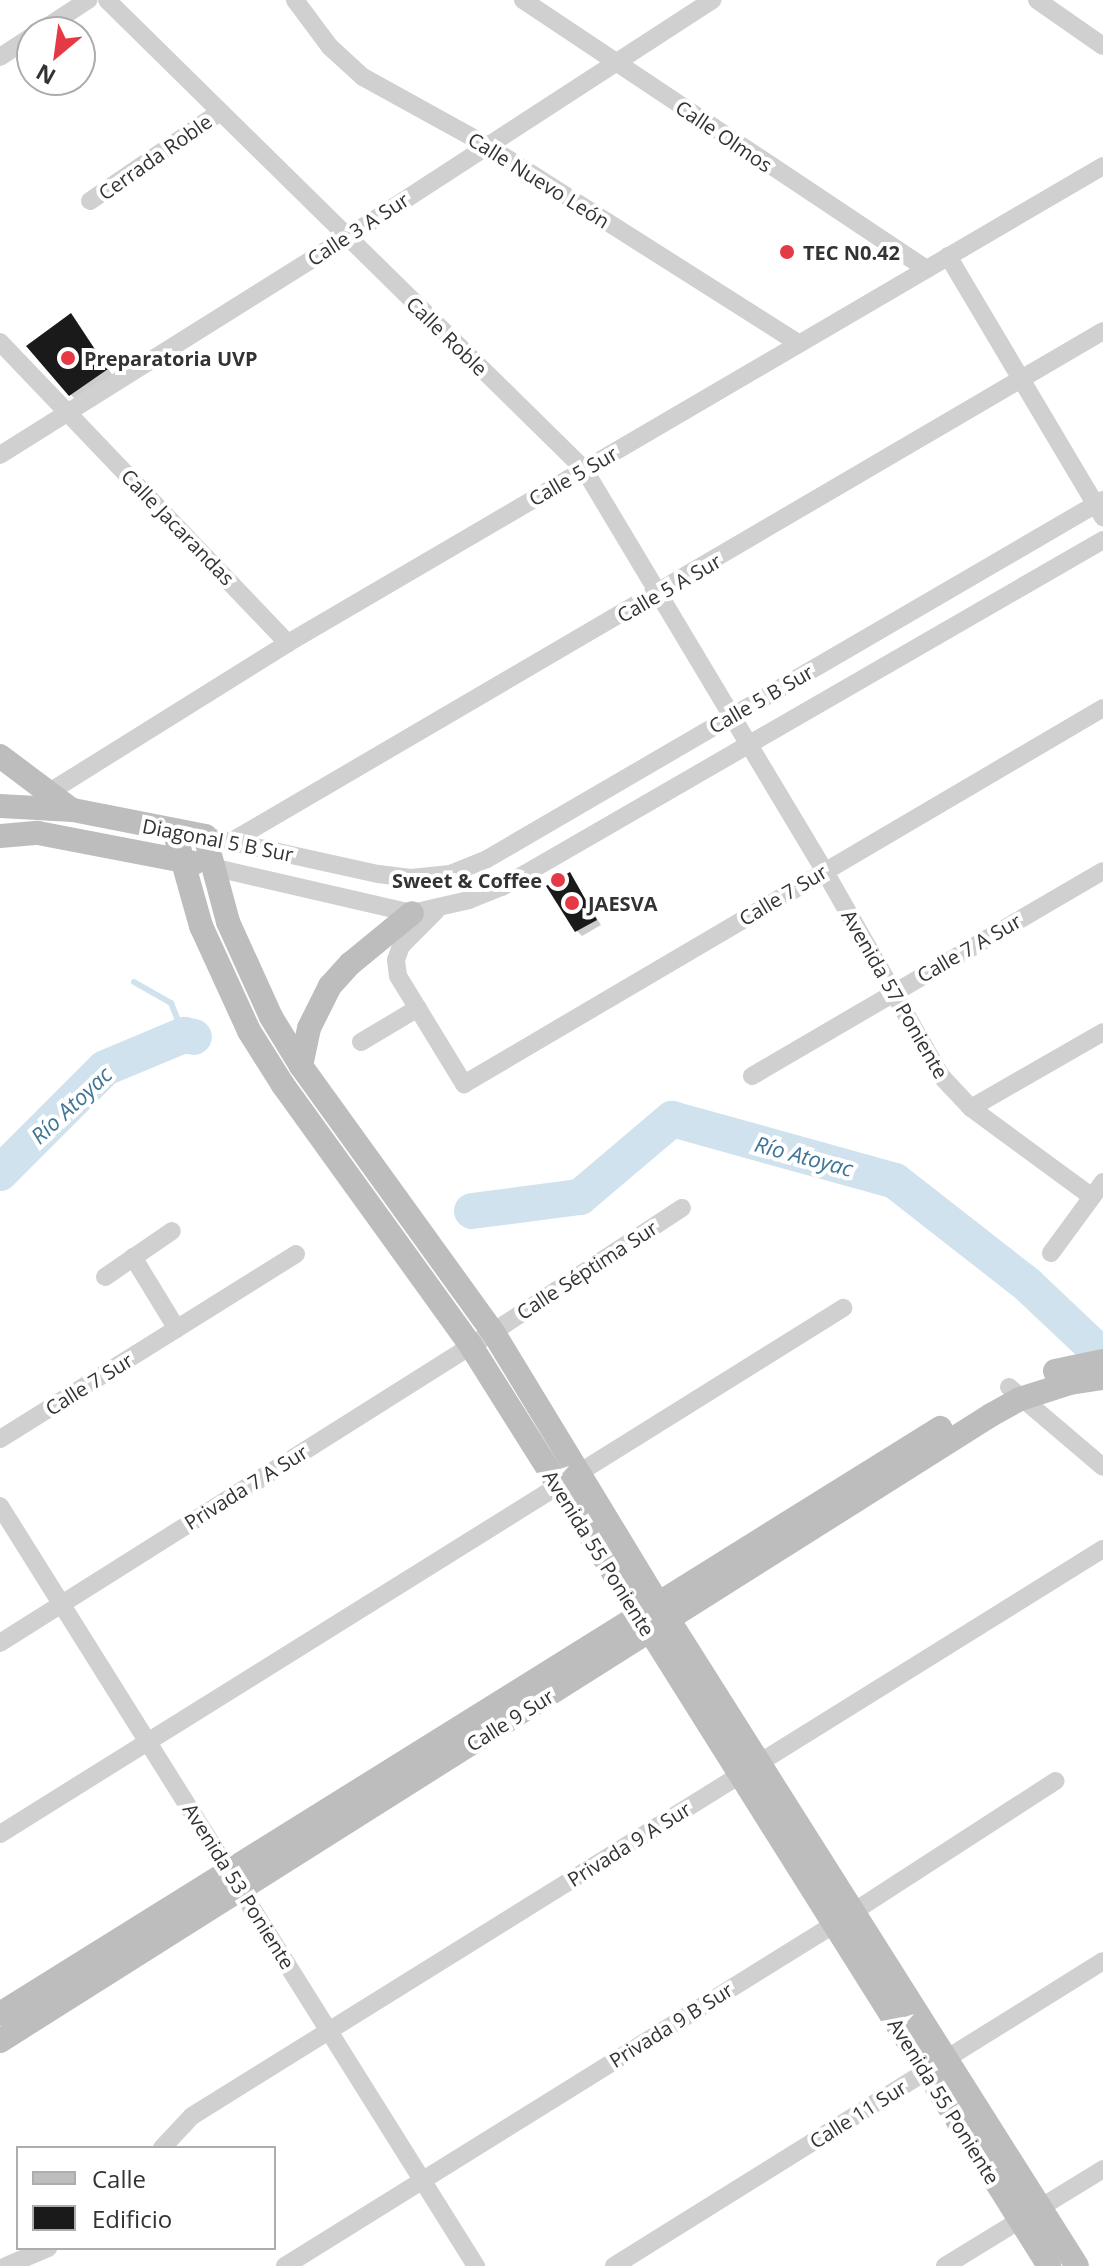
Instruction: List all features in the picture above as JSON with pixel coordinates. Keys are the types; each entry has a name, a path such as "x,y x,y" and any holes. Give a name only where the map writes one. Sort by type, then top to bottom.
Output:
{"main road":[{"path":"2,757 117,846"},
{"path":"0,803 7,779 2,757"},
{"name":"Diagonal 5 B Sur","path":"0,803 73,810 205,836"},
{"name":"Avenida 55 Poniente","path":"174,830 201,926 249,1031 283,1085 471,1346 556,1484 653,1617 1030,2214 1077,2266"},
{"name":"Diagonal 5 B Sur","path":"0,836 38,833 212,867"},
{"name":"Avenida 55 Poniente","path":"205,836 228,922 250,976 301,1066 493,1332 578,1471 653,1617"},
{"path":"301,1066 309,1028 330,986 350,964 412,913"},
{"path":"1069,1375 1103,1361"},
{"path":"1069,1375 1103,1378"},
{"name":"Calle 9 Sur","path":"0,2014 228,1869 653,1617 1014,1393 1069,1375"},
{"name":"Calle 9 Sur","path":"0,2041 241,1890 653,1617"},
{"name":"Avenida 55 Poniente","path":"1030,2214 1049,2266"}],"street":[{"path":"64,16 88,0"},
{"name":"Calle Roble","path":"107,0 584,469 748,745"},
{"name":"Calle Nuevo León","path":"295,0 330,47 363,77 486,145 799,344"},
{"name":"Calle Olmos","path":"523,0 926,269"},
{"name":"Calle 3 A Sur","path":"0,455 346,238 713,0"},
{"path":"1037,0 1103,46"},
{"name":"Cerrada Roble","path":"90,201 220,112"},
{"name":"Calle 5 Sur","path":"48,793 288,643 1103,166"},
{"path":"948,256 1100,507"},
{"name":"Calle 5 A Sur","path":"232,841 1103,331"},
{"name":"Calle Jacarandas","path":"0,342 288,643"},
{"name":"Calle 5 B Sur","path":"411,878 450,874 487,859 731,716 1100,507"},
{"name":"Calle 5 B Sur","path":"412,913 437,910 502,887 1103,540"},
{"name":"Calle 7 Sur","path":"418,1008 464,1084 1103,708"},
{"name":"Avenida 57 Poniente","path":"748,745 824,870 941,1076 971,1108 1098,1190"},
{"name":"Diagonal 5 B Sur","path":"205,836 378,874 411,878"},
{"name":"Diagonal 5 B Sur","path":"212,867 412,913"},
{"name":"Calle 7 A Sur","path":"752,1076 1103,871"},
{"path":"361,1042 418,1008 398,976 396,960 411,932 437,910"},
{"path":"971,1108 1103,1032"},
{"path":"1051,1253 1098,1190"},
{"name":"Calle Séptima Sur","path":"493,1332 682,1208"},
{"path":"105,1277 172,1231"},
{"name":"Calle 7 Sur","path":"0,1439 296,1254"},
{"path":"133,1257 177,1329"},
{"path":"0,1834 556,1484 843,1308"},
{"name":"Privada 7 A Sur","path":"0,1643 493,1332"},
{"path":"1014,1393 1103,1467"},
{"name":"Avenida 53 Poniente","path":"0,1506 476,2266"},
{"name":"Privada 9 A Sur","path":"164,2146 192,2116 330,2033 1103,1549"},
{"name":"Privada 9 B Sur","path":"285,2266 843,1918 1056,1781"},
{"name":"Calle 11 Sur","path":"614,2266 1103,1961"},
{"path":"945,2266 1103,2169"},
{"path":"6,2266 43,2250"}],"building":[{"name":"Preparatoria UVP","path":"71,313 108,369 69,396 26,346"},
{"name":"JAESVA","path":"570,872 597,920 575,932 546,886"}],"waterway":[{"path":"134,982 171,1003 184,1035"},
{"name":"Río Atoyac","path":"0,1173 105,1068 184,1035 194,1037"},
{"name":"Río Atoyac","path":"472,1211 580,1197 672,1119 895,1181 1028,1285 1103,1356"}],"place":[{"name":"TEC N0.42","path":"787,252"},
{"name":"Preparatoria UVP","path":"68,358"},
{"name":"Sweet & Coffee","path":"558,880"},
{"name":"JAESVA","path":"572,903"}]}
